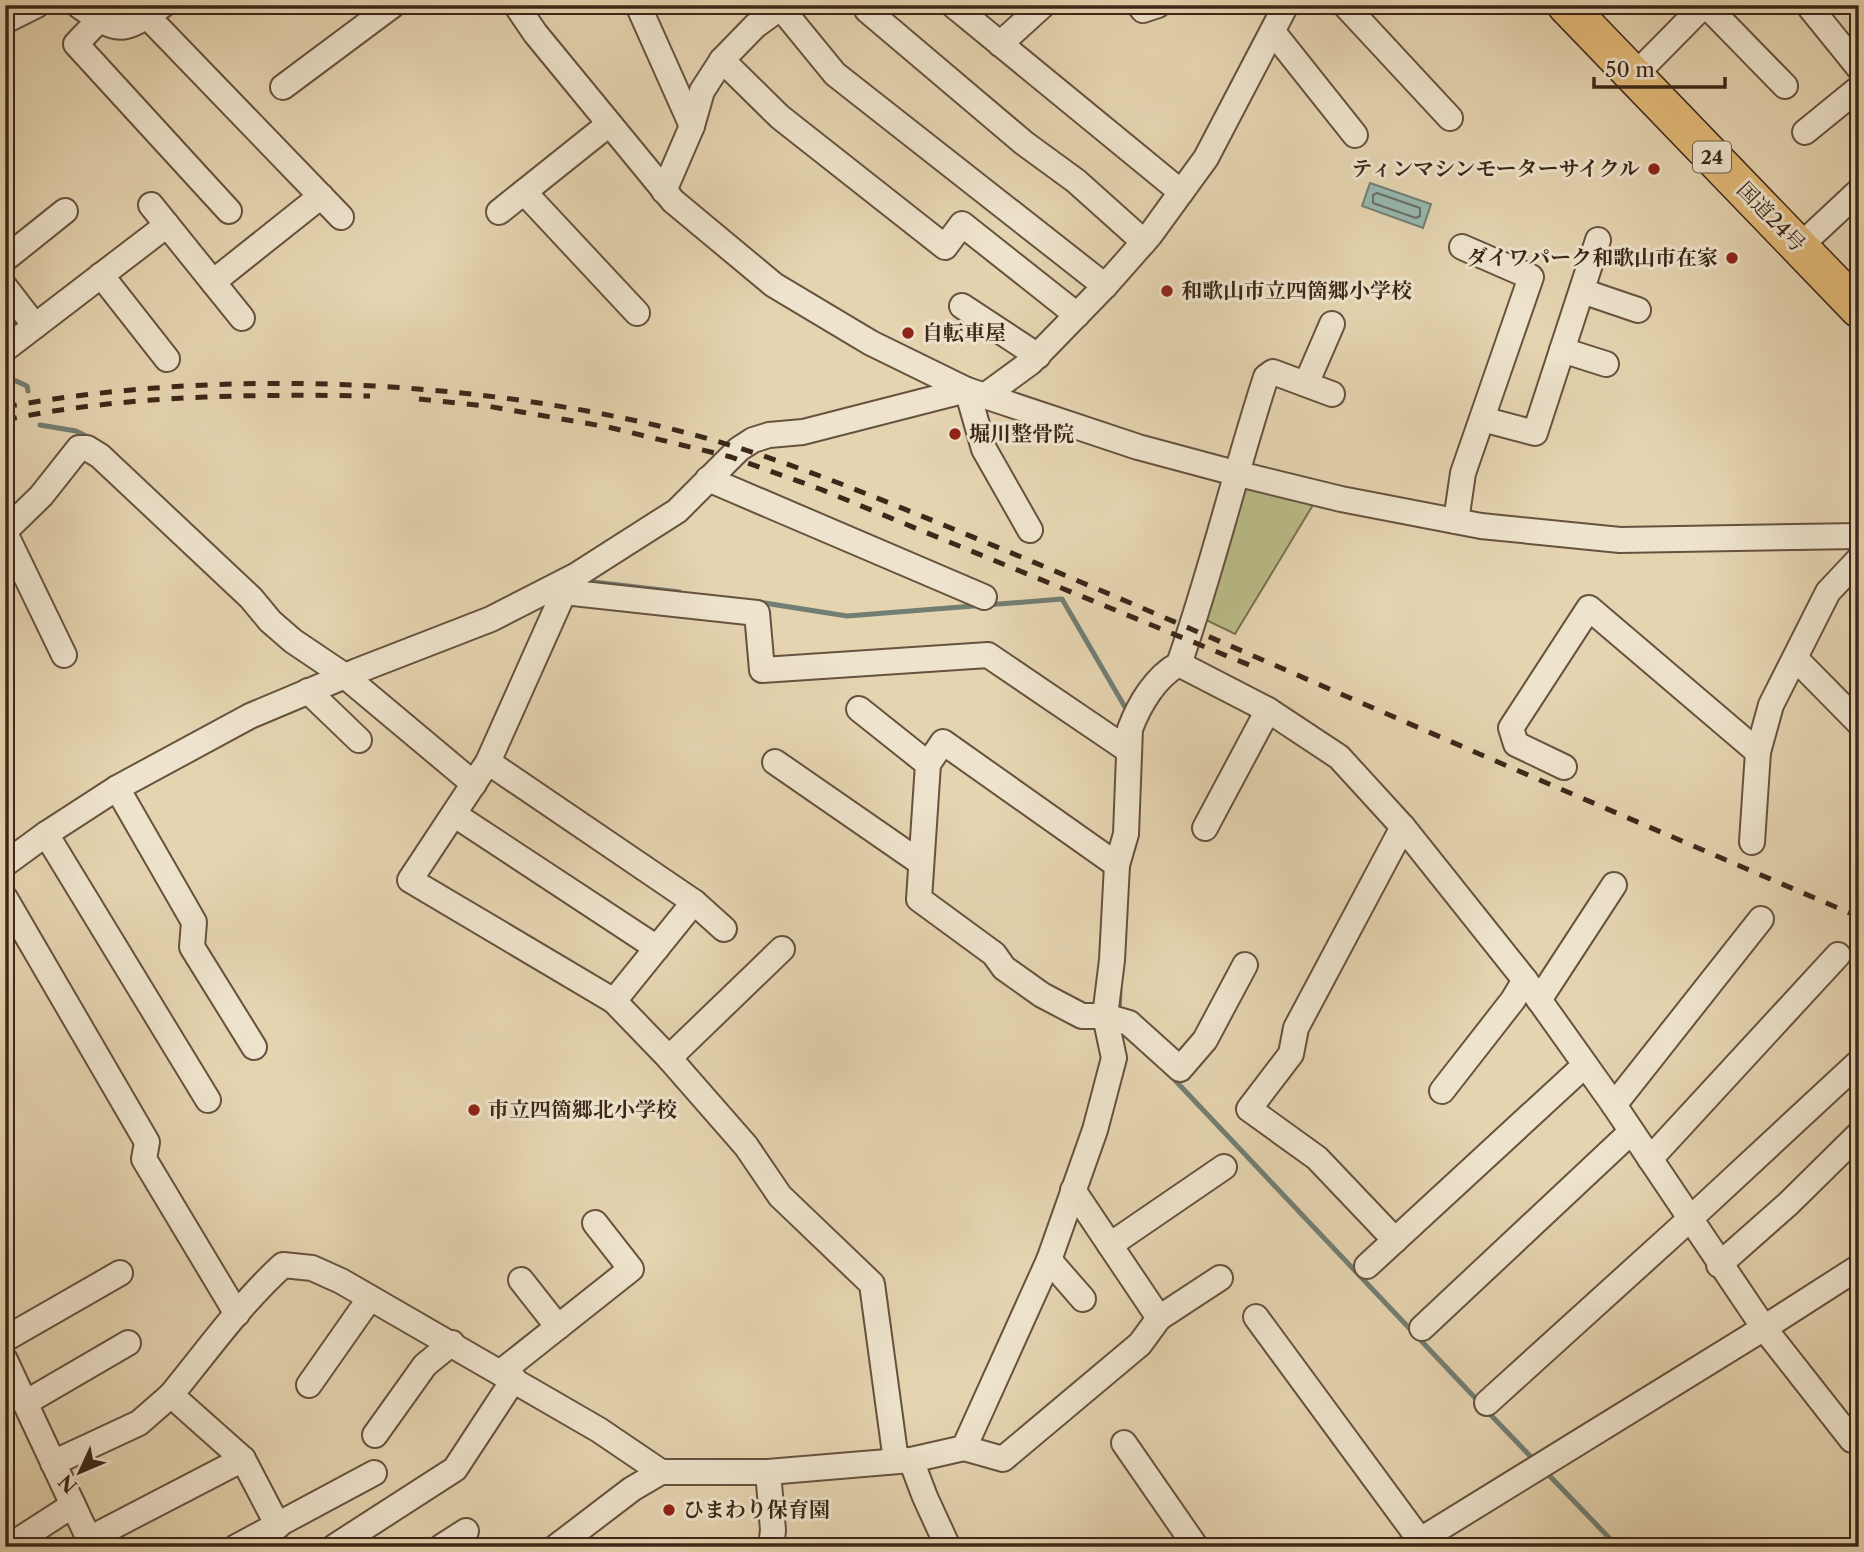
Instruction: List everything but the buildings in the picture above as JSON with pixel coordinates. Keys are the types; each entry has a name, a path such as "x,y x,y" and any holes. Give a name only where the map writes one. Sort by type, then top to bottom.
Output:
{"highway":[{"name":"国道24号","path":"1566,5 1859,309"}],"street":[{"path":"5,22 37,5"},
{"path":"78,5 106,25 122,28 135,24 155,11 341,217"},
{"path":"283,87 393,5"},
{"path":"516,5 535,33 673,201 774,285 871,343 976,393 1138,447 1235,473 1342,499 1481,526 1620,540 1859,536"},
{"path":"638,5 692,126"},
{"path":"869,5 867,10 872,15 1024,143 1076,181 1144,242"},
{"path":"953,5 1181,192"},
{"path":"1000,44 1043,5"},
{"path":"1139,5 1143,10 1158,5"},
{"path":"5,863 117,788 250,716 491,619 567,584 677,511 739,449 761,437 803,432 976,393 1038,356 1144,242 1206,158 1286,5"},
{"path":"1345,5 1450,118"},
{"path":"1634,76 1705,5 1784,86"},
{"path":"1808,5 1859,68"},
{"path":"664,191 692,126 702,91 751,15 783,6 835,74 1105,286"},
{"path":"99,20 76,44 229,211"},
{"path":"1273,32 1355,135"},
{"path":"722,60 780,117 945,247 962,224 1077,315"},
{"path":"1805,132 1859,88"},
{"path":"499,212 609,124"},
{"path":"1799,247 1859,191"},
{"path":"524,192 637,313"},
{"path":"212,282 321,196"},
{"path":"150,205 242,318"},
{"path":"5,259 65,211"},
{"path":"5,349 167,226"},
{"path":"1479,426 1535,433 1598,240"},
{"path":"1456,521 1463,473 1531,277 1462,247"},
{"path":"102,275 167,359"},
{"path":"5,287 35,326"},
{"path":"1581,291 1638,310"},
{"path":"962,306 1038,356"},
{"path":"1306,384 1332,324"},
{"path":"1562,350 1606,364"},
{"path":"964,1448 1049,1260 1095,1130 1114,1058 1112,960 1117,865 1126,834 1131,732 1156,682 1169,669 1179,664 1198,609 1235,473 1266,377 1273,372 1332,394"},
{"path":"976,393 984,449 1030,530"},
{"path":"1479,426 1551,449"},
{"path":"64,655 5,532 41,496 79,448 87,448 100,456 293,641 345,676 474,784"},
{"path":"708,480 984,597"},
{"path":"1752,842 1758,752 1771,705 1828,592 1859,559"},
{"path":"567,584 757,613 762,670 988,655 1131,732"},
{"path":"567,584 488,762 410,880 614,1001 669,1058 746,1146 780,1196 872,1284 904,1461 925,1497 948,1547"},
{"path":"1564,767 1516,744 1511,728 1588,608 1758,752"},
{"path":"1796,659 1859,723"},
{"path":"1179,664 1268,710 1339,757 1404,827 1525,980 1614,1105 1719,1265 1764,1328 1852,1440 1859,1442"},
{"path":"308,691 359,740"},
{"path":"859,709 928,764"},
{"path":"1205,828 1268,710"},
{"path":"1117,865 943,742 928,764 919,899 994,954 1004,968 1042,995 1083,1016 1114,1018 1129,1023 1180,1069 1205,1040 1245,965"},
{"path":"488,762 694,902 724,929"},
{"path":"775,762 922,863"},
{"path":"117,788 194,922 192,947 254,1047"},
{"path":"455,815 657,948"},
{"path":"1395,1240 1317,1158 1249,1109 1291,1054 1296,1028 1404,827"},
{"path":"46,834 208,1100"},
{"path":"1539,1000 1614,885"},
{"path":"5,898 147,1142 144,1159 237,1314"},
{"path":"614,1001 694,902"},
{"path":"1614,1105 1761,919"},
{"path":"669,1058 782,949"},
{"path":"1650,1159 1838,956"},
{"path":"1441,1091 1513,1000 1525,980"},
{"path":"1487,1403 1691,1219 1859,1062"},
{"path":"1367,1266 1585,1065"},
{"path":"1422,1328 1631,1132"},
{"path":"1719,1265 1788,1204 1859,1134"},
{"path":"1110,1245 1224,1167"},
{"path":"1073,1190 1159,1318"},
{"path":"334,1547 455,1469 508,1376 558,1327 631,1269 595,1223"},
{"path":"1049,1260 1083,1299"},
{"path":"53,1463 139,1423 171,1395 237,1314 284,1265 312,1268 453,1343 599,1430 661,1472"},
{"path":"1256,1317 1414,1543 1859,1267"},
{"path":"5,1339 120,1273"},
{"path":"556,1547 632,1489 661,1472 768,1472 904,1461 964,1448 1003,1459 1140,1344 1159,1318 1220,1278"},
{"path":"521,1280 558,1327"},
{"path":"309,1385 370,1298"},
{"path":"25,1403 128,1343"},
{"path":"375,1435 425,1365 453,1343"},
{"path":"5,1360 89,1539 243,1459"},
{"path":"171,1395 243,1459 278,1526"},
{"path":"1124,1443 1196,1547"},
{"path":"768,1472 773,1530 771,1547"},
{"path":"236,1547 374,1473"},
{"path":"8,1547 73,1505"},
{"path":"441,1547 466,1531"}],"green space":[{"path":"1242,484 1316,500 1235,634 1204,619"}],"water":[{"path":"1370,183 1431,204 1423,228 1362,206"}],"waterway":[{"path":"5,376 27,386 28,391"},
{"path":"40,425 76,431 90,438"},
{"path":"585,581 679,592"},
{"path":"758,602 847,616 1062,599 1129,714"},
{"path":"1119,1013 1120,991"},
{"path":"1171,1076 1479,1402"},
{"path":"1485,1409 1534,1460"},
{"path":"1544,1470 1618,1547"}],"railway":[{"path":"5,407 84,395 166,387 333,384 500,397 581,410 696,435 805,470 987,543 1859,917"},
{"path":"5,420 95,405 141,401 279,395 370,396"},
{"path":"419,399 487,406 608,427 731,457 820,489 1254,667"}],"place":[{"name":"ティンマシンモーターサイクル","path":"1654,169"},
{"name":"ダイワパーク和歌山市在家","path":"1732,258"},
{"name":"和歌山市立四箇郷小学校","path":"1167,291"},
{"name":"自転車屋","path":"908,333"},
{"name":"堀川整骨院","path":"955,434"},
{"name":"市立四箇郷北小学校","path":"474,1110"},
{"name":"ひまわり保育園","path":"669,1510"}]}
